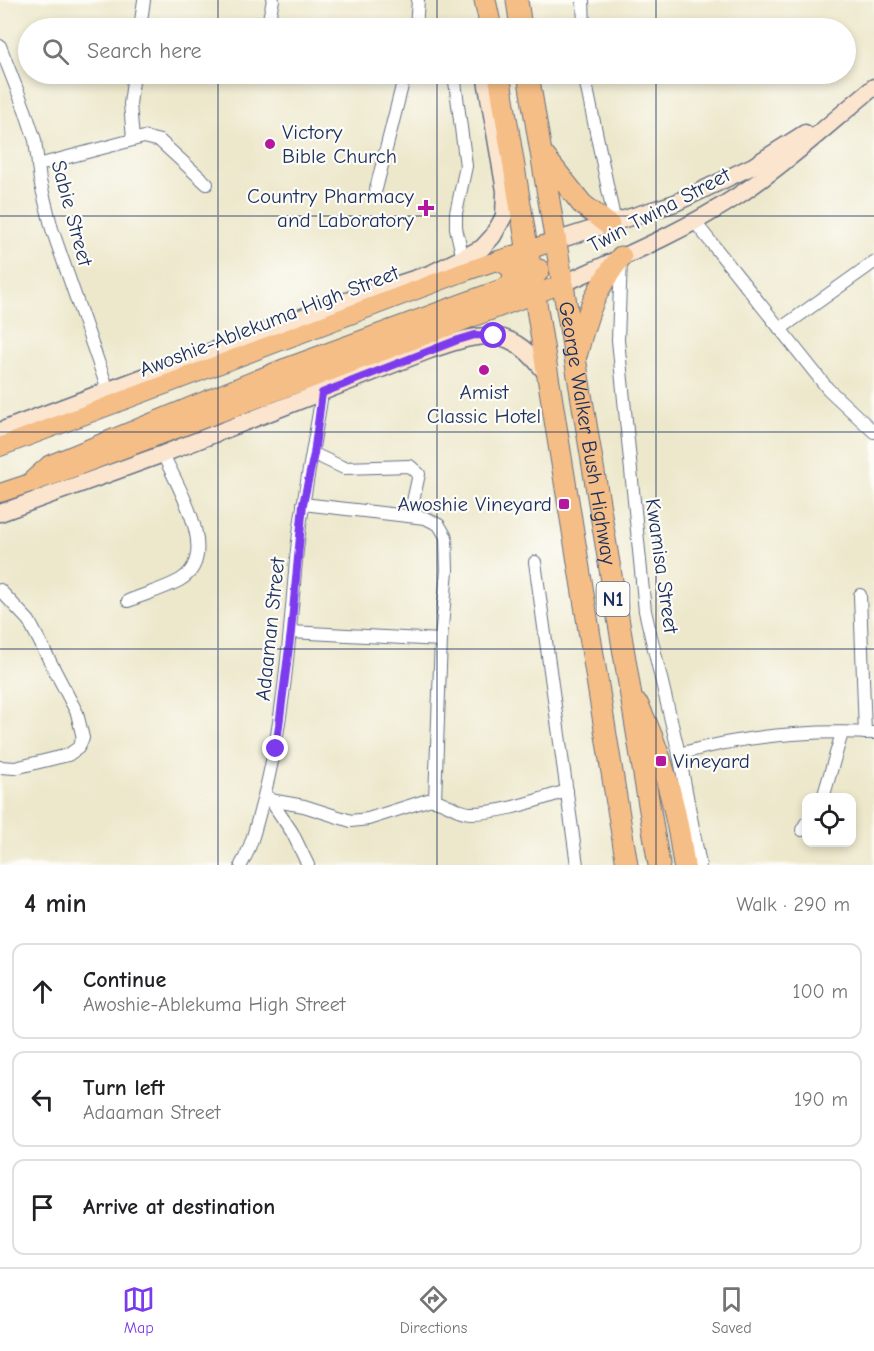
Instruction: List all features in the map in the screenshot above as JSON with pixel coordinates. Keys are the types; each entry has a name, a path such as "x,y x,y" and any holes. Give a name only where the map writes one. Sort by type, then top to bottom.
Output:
{"highway":[{"path":"517,0 520,18"},
{"name":"George Walker Bush Highway","path":"501,84 550,378 627,865"},
{"name":"George Walker Bush Highway","path":"530,84 626,682 659,865"},
{"path":"541,152 582,204 612,224"},
{"path":"33,481 50,466 286,369 508,288 533,287 555,241"},
{"path":"575,363 591,303 602,280 621,257"},
{"path":"500,261 509,264 514,270 514,277 508,288"},
{"path":"626,682 653,737 671,799 684,865"}],"main road":[{"name":"Awoshie-Ablekuma High Street","path":"0,447 341,310 500,261 555,241"},
{"path":"0,493 533,287 562,284"}],"street":[{"path":"141,18 144,0"},
{"path":"269,18 273,0"},
{"path":"417,18 418,0"},
{"path":"584,1 584,18"},
{"name":"Sabie Street","path":"0,46 35,140 52,229 108,390"},
{"path":"133,84 130,104 133,139"},
{"path":"376,189 402,84"},
{"path":"455,84 466,165 456,213 456,228 463,259"},
{"name":"Awoshie-Ablekuma High Street","path":"0,430 108,390 341,310 432,273 482,248 493,236 504,216 505,191 487,84"},
{"path":"586,84 612,224"},
{"name":"Twin Twina Street","path":"562,284 694,221 740,194 782,165 874,87"},
{"name":"Twin Twina Street","path":"555,241 675,203 753,166 857,101"},
{"path":"38,165 144,137 160,141 207,184"},
{"path":"694,221 828,389 874,432"},
{"name":"Kwamisa Street","path":"621,257 618,340 645,611 680,754 700,865"},
{"path":"780,329 874,262"},
{"name":"George Walker Bush Highway","path":"322,393 475,335 512,340 527,351 550,378"},
{"path":"0,513 322,393"},
{"name":"Adaaman Street","path":"241,865 268,796 291,632 303,504 314,454 322,393"},
{"path":"128,601 182,579 193,567 200,553 193,524 163,454"},
{"path":"314,454 344,468 410,466 416,469 419,474 410,515"},
{"path":"303,504 410,515 440,525 446,537 445,612 441,640 435,799"},
{"path":"534,562 578,865"},
{"path":"0,590 29,621 77,713 83,738 78,748 68,755 15,768 0,767"},
{"path":"680,754 721,742 870,733 860,595"},
{"path":"291,632 441,640"},
{"path":"824,793 842,733"},
{"path":"268,796 351,821 368,819 435,799 469,813 498,810 567,791"},
{"path":"268,796 292,832 308,865"}],"place":[{"name":"Victory Bible Church","path":"270,144"},
{"name":"Country Pharmacy and Laboratory","path":"426,208"},
{"name":"Amist Classic Hotel","path":"484,370"},
{"name":"Awoshie Vineyard","path":"564,504"},
{"name":"Vineyard","path":"661,761"}],"route":[{"path":"276,749 291,632 303,504 314,454 322,393 455,341 475,335 494,336"}]}
